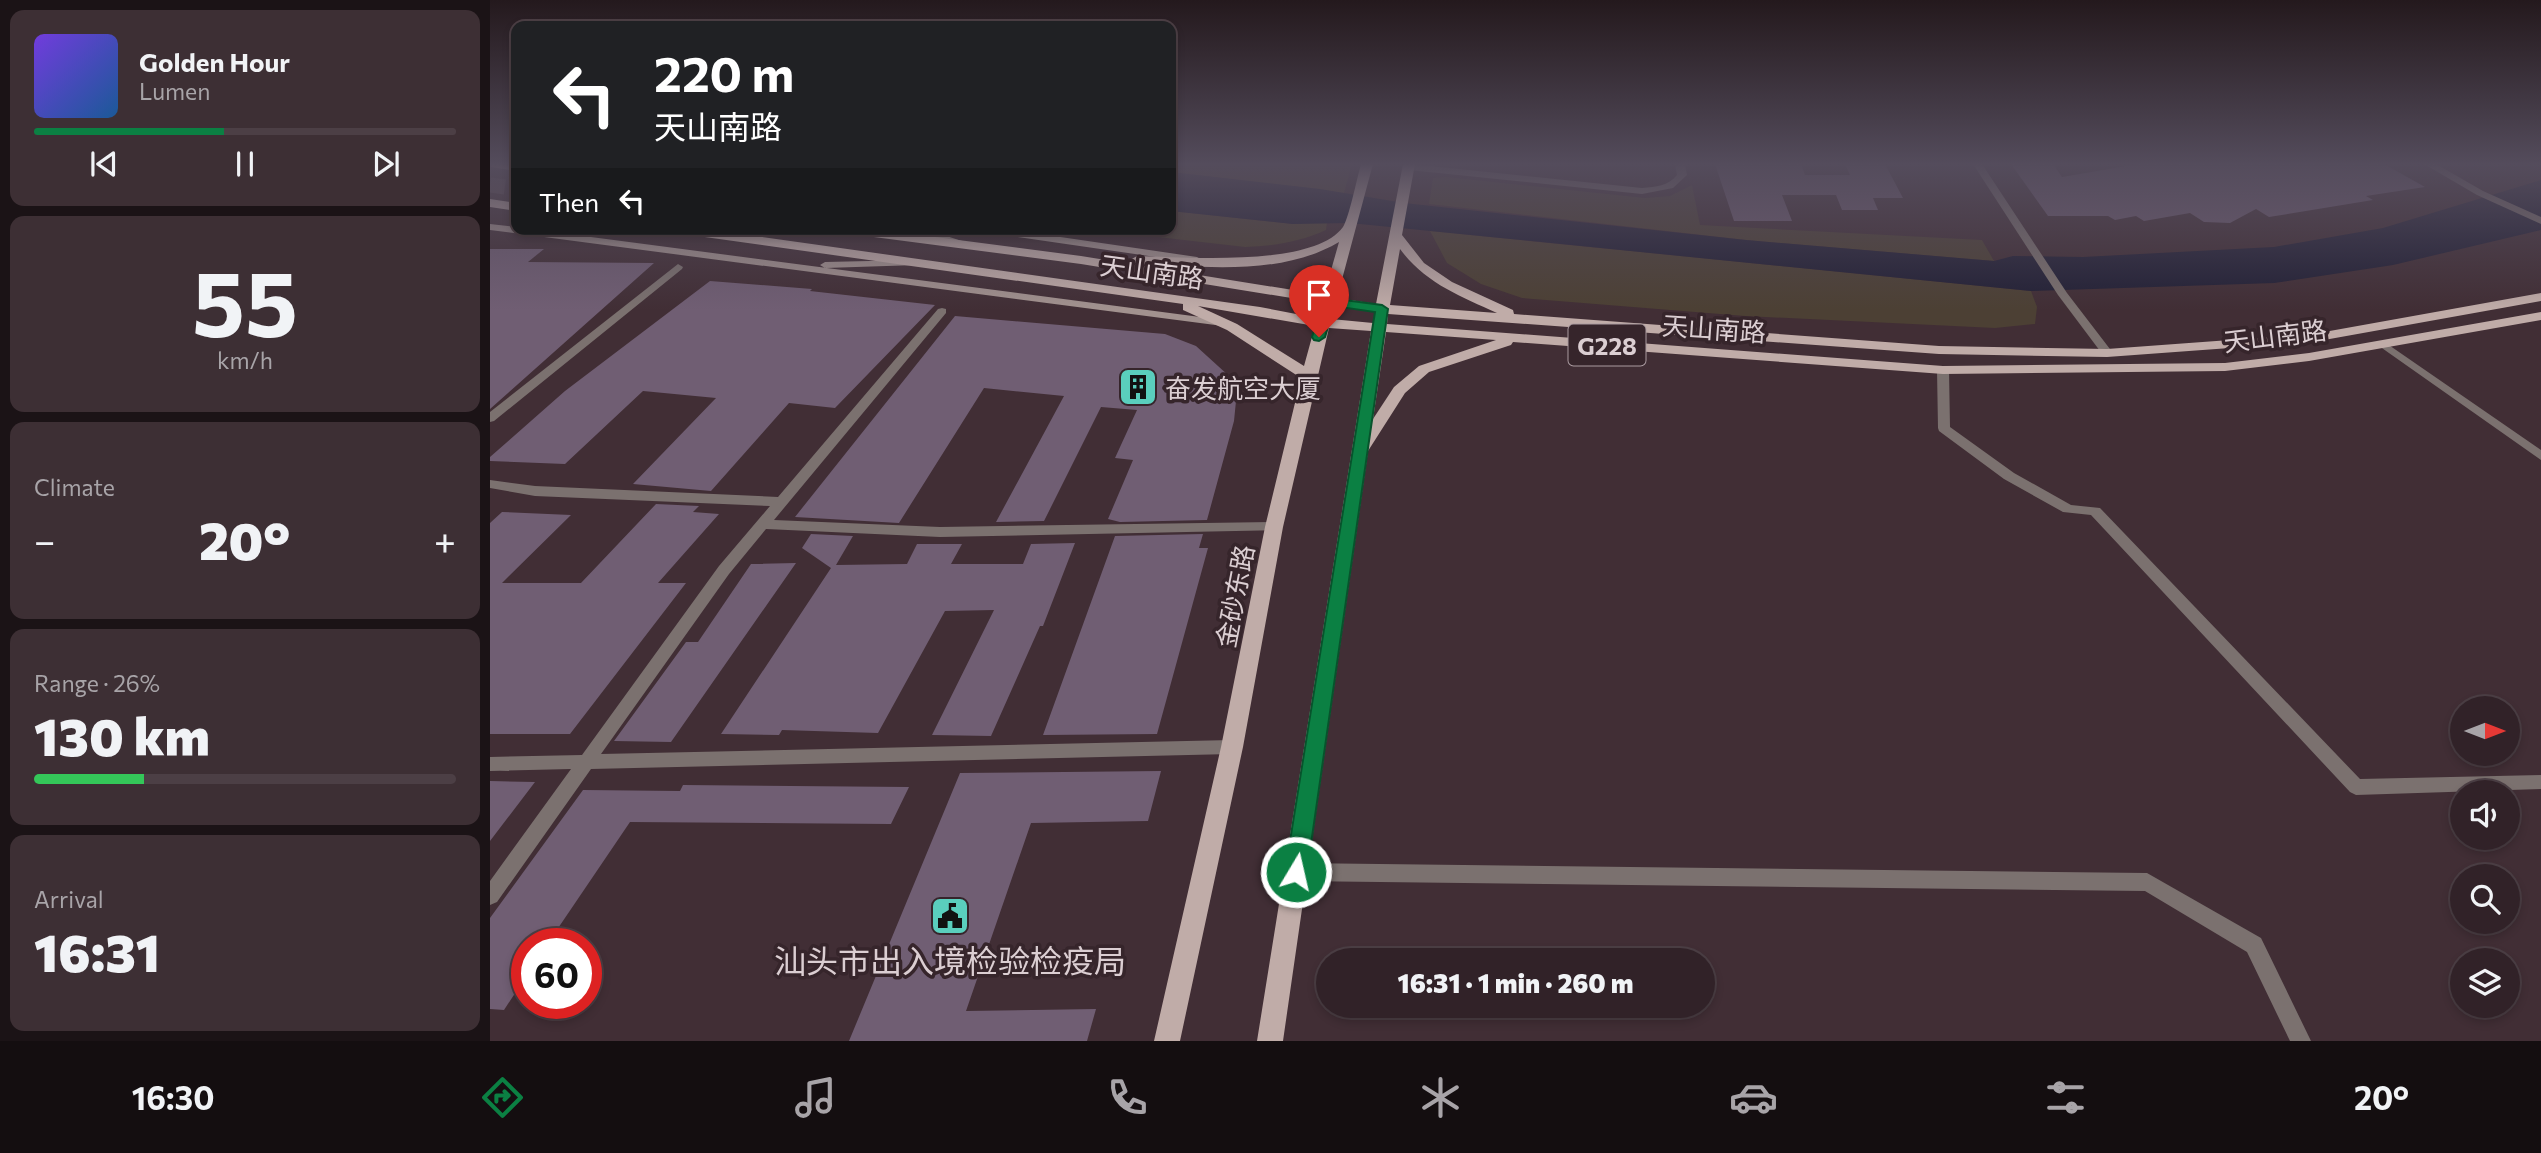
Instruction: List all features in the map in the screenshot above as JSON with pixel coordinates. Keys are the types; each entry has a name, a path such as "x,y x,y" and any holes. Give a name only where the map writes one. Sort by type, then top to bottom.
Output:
{"main road":[{"name":"金砂东路","path":"1167,1041 1231,747 1274,527 1322,323 1355,213"},
{"path":"1270,1041 1359,456 1401,213"},
{"path":"490,227 511,230"},
{"path":"1081,260 1272,259 1300,254 1327,244 1350,228"},
{"path":"1397,234 1419,266 1447,285 1525,320"},
{"path":"550,235 1223,323"},
{"name":"天山南路","path":"719,235 1169,298 1322,323 1381,319 1525,320 1939,349 2107,353 2313,338 2541,297"},
{"name":"天山南路","path":"890,235 1081,260 1329,302 1381,319 1518,338 1943,370 2225,367 2309,357 2541,316"},
{"name":"天山南路","path":"934,235 968,245"},
{"name":"天山南路","path":"1024,235 1202,261"},
{"path":"773,265 919,263"},
{"path":"1169,298 1223,323 1309,376"},
{"path":"1359,456 1399,390 1424,369 1518,338"}],"street":[{"path":"2009,213 2063,295 2107,353"},
{"path":"2523,213 2541,221"},
{"path":"490,418 678,267"},
{"path":"490,896 724,570 942,312"},
{"path":"2383,344 2541,456"},
{"path":"1943,370 1944,428 2009,477 2056,503 2068,509 2095,511 2356,787 2541,782"},
{"path":"490,484 535,491 780,502"},
{"path":"763,524 940,532 1274,527"},
{"path":"490,764 1231,747"},
{"path":"1296,872 2147,882 2254,945 2301,1041"}],"shaded area":[{"path":"1176,213 1293,224 1327,222 1326,230 1306,238 1245,247 1140,235 1176,235"},
{"path":"1186,213 1493,213 1746,240 1994,261 2013,256 2083,257 2274,247 2383,228 2434,213 2541,213 2541,230 2393,265 2274,283 2031,291 1350,223 1293,224"},
{"path":"1505,213 1698,213 1700,225 1982,240 1994,261 1746,240"},
{"path":"1430,231 2031,291 2037,307 2035,324 1995,328 1745,316 1522,298 1481,284 1447,263"}],"building":[{"path":"1731,213 1789,213 1792,221 1734,221"},
{"path":"2046,213 2249,213 2230,223 2204,222 2190,213 2144,221 2136,216 2115,220 2108,216 2048,216"},
{"path":"2262,213 2296,213 2269,217"},
{"path":"490,249 544,249 528,262 654,263 490,409"},
{"path":"710,281 812,289 810,291 935,305 835,408 789,403 711,491 633,484 716,398 643,391 565,464 490,461 490,457 565,391"},
{"path":"955,316 1165,334 1196,346 1229,376 1236,401 1234,421 1207,520 1120,522 1108,519 1133,460 1115,458 1137,410 1101,407 1044,521 996,522 1064,396 984,388 899,523 795,517"},
{"path":"656,504 699,506 693,512 719,514 658,583 686,583 570,734 490,734 490,523 502,512 571,515 502,583 581,583"},
{"path":"811,534 853,536 836,565 907,564 917,544 962,544 951,564 1023,564 1031,544 1075,543 1043,626 1040,626 991,736 932,735 994,610 945,611 878,733 782,730 779,735 721,734 831,568 802,548"},
{"path":"1203,534 1199,548 1208,548 1157,734 1043,735 1115,536"},
{"path":"796,563 671,742 614,741 686,642 698,642 751,564"},
{"name":"汕头市出入境检验检疫局","path":"1161,771 1148,821 1031,823 966,1011 1096,1009 1087,1041 849,1041 960,773"},
{"path":"490,781 535,782 490,841"},
{"path":"683,785 909,787 891,824 630,822 558,928 511,928 511,999 504,1010 490,1009 490,918 583,790 680,791"}],"place":[{"name":"奋发航空大厦","path":"1138,387"},
{"name":"汕头市出入境检验检疫局","path":"950,916"}],"route":[{"path":"1296,872 1382,309 1329,302 1319,337"}]}
